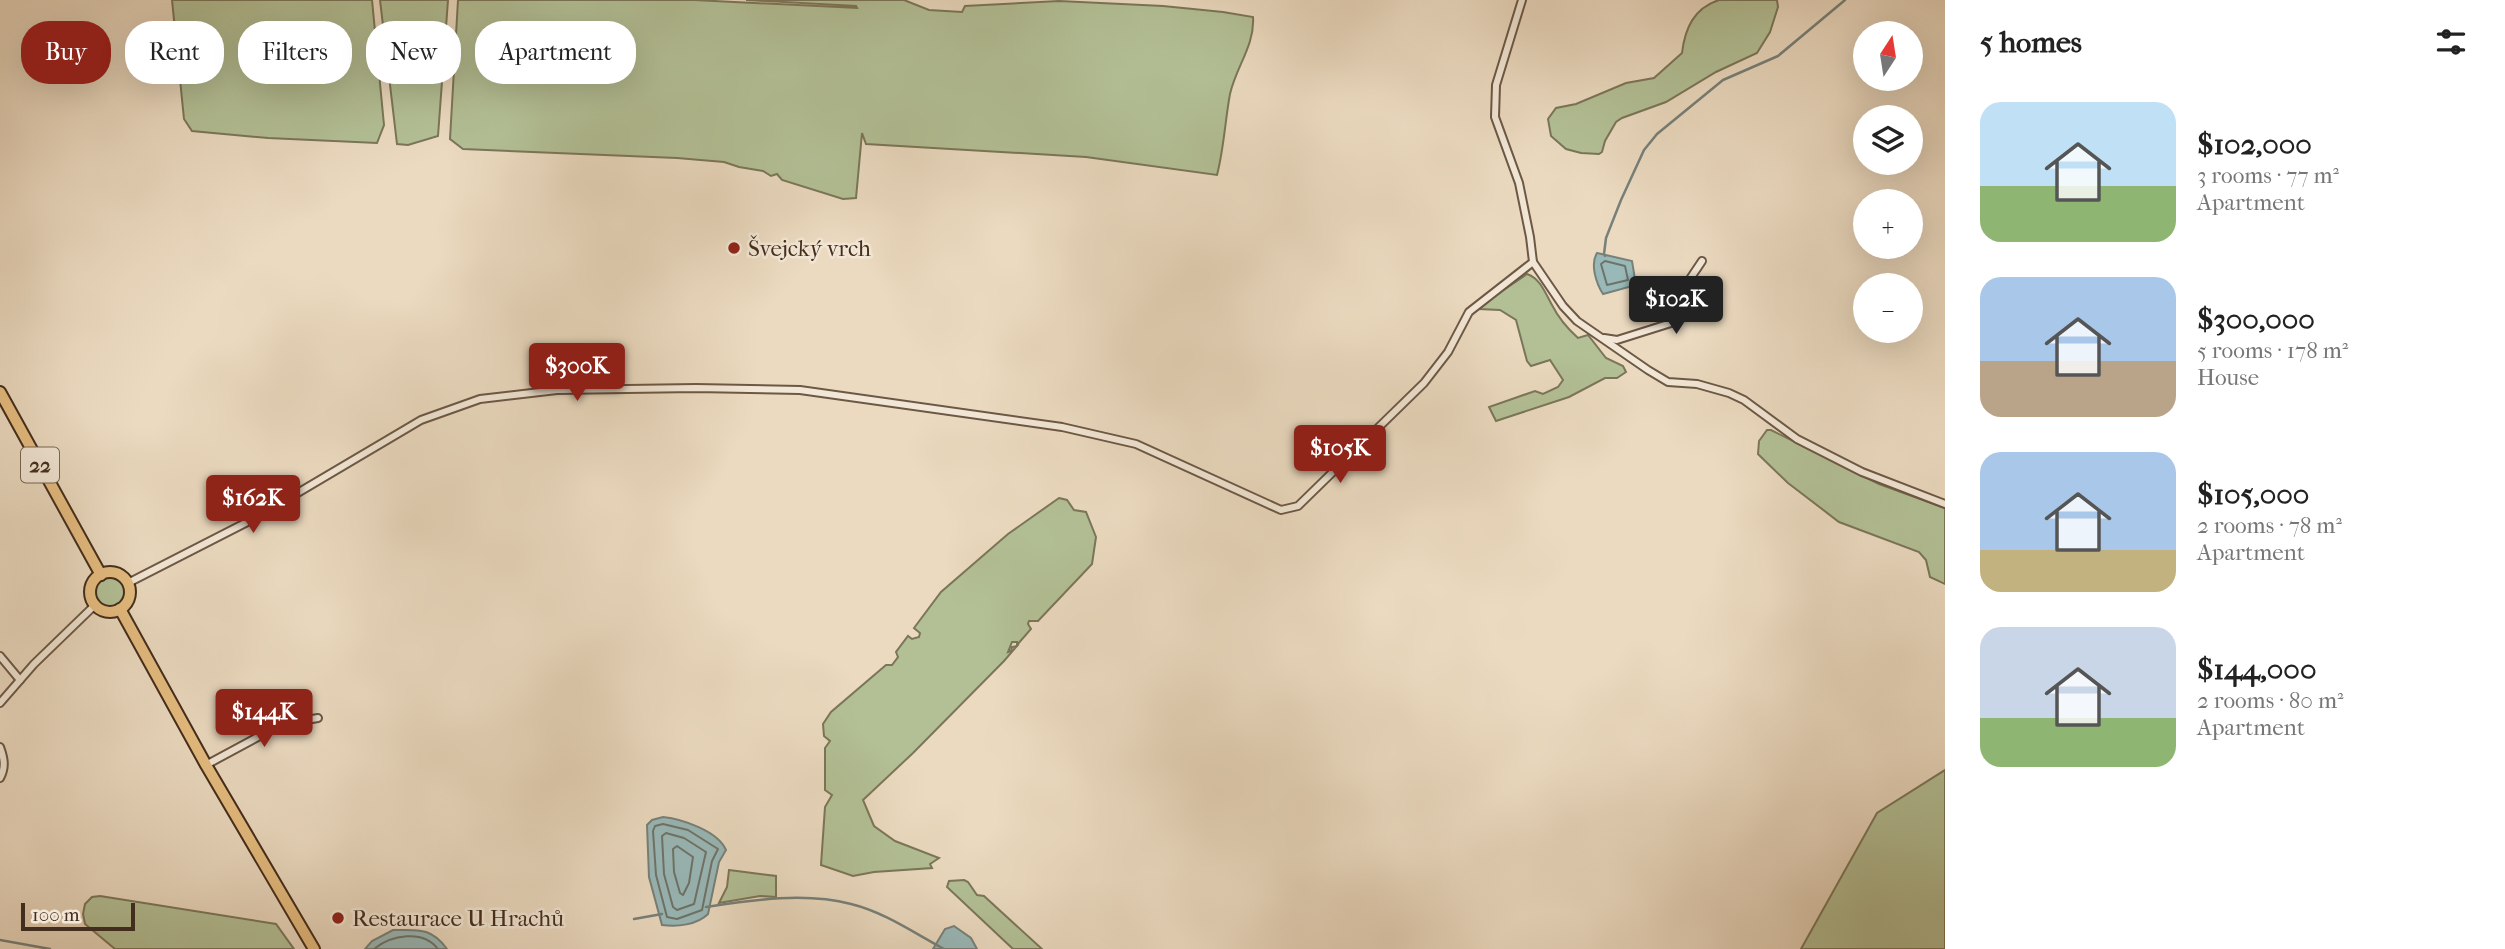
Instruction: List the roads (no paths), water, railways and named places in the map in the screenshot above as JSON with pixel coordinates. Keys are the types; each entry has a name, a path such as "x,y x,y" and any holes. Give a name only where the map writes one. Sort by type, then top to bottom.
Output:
{"main road":[{"name":"22","path":"0,392 101,575"},
{"path":"114,573 122,576 128,583 129,600 120,610 105,611 95,605 91,588 94,580 101,575 114,573"},
{"path":"120,610 206,765 314,949"}],"street":[{"path":"1522,0 1496,85 1495,117 1519,183 1533,262 1563,306 1577,321 1668,382 1697,384 1729,393 1744,400 1797,439 1863,472 1945,504"},
{"path":"1602,338 1617,340 1671,323 1673,306 1702,261"},
{"path":"128,583 257,517 421,420 480,399 557,390 800,390 1062,427 1136,444 1265,505 1280,510 1290,509 1298,506 1424,383 1448,352 1475,305 1533,262"},
{"path":"0,703 95,605"},
{"path":"0,656 20,680"},
{"path":"206,765 282,724 318,718"},
{"path":"0,747 5,759 4,772 0,778"}],"water":[{"path":"1597,253 1632,261 1636,285 1603,294 1595,274 1594,262"},
{"path":"663,817 689,823 708,832 722,843 726,850 719,862 708,914 698,921 674,926 662,925 649,877 647,825 652,820"},
{"path":"954,926 971,938 977,949 933,949 945,929"},
{"path":"393,930 429,933 447,949 365,949 372,941"}],"waterway":[{"path":"1605,256 1606,238 1621,200 1644,150 1657,134 1723,80 1778,56 1845,0"},
{"path":"706,907 779,898 833,900 875,912 944,949"},
{"path":"634,919 662,914"},
{"path":"0,940 50,949"}],"place":[{"name":"Švejcký vrch","path":"734,248"},
{"name":"Restaurace U Hrachů","path":"338,918"}]}
